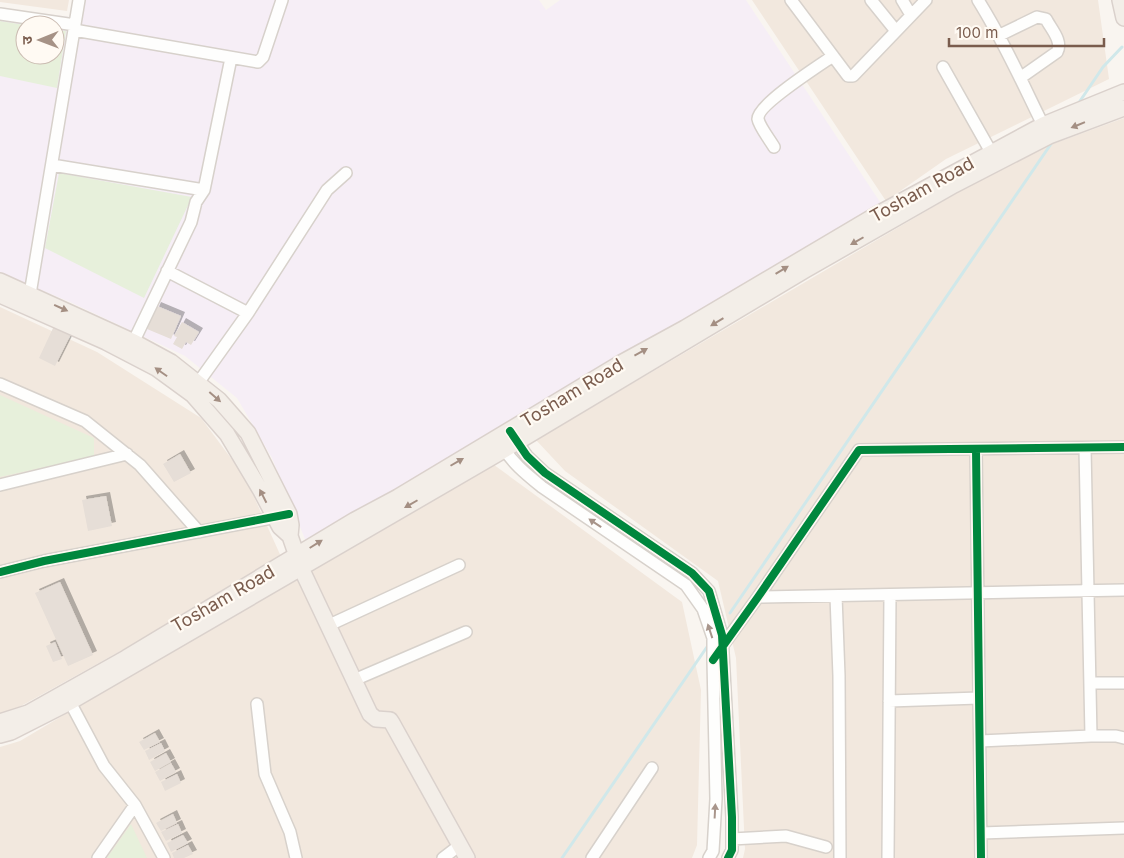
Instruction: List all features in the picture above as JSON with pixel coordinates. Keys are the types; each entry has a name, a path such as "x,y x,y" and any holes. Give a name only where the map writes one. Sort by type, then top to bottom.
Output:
{"main road":[{"path":"1120,0 1124,18"},
{"name":"Tosham Road","path":"0,735 11,732 70,702 299,562 507,440 954,186 1046,131 1124,92"},
{"name":"Tosham Road","path":"507,440 621,363 685,328 868,219 991,152 1046,131 1124,108"},
{"path":"0,281 26,300 131,347 171,362 219,400 248,433 267,469 282,516"},
{"path":"0,295 26,300"},
{"path":"131,347 193,395 227,434 252,476 291,525 290,536 299,562 327,626 370,714 372,717 392,722 463,851"},
{"path":"252,476 267,469"},
{"name":"Tosham Road","path":"0,722 28,713 66,693 299,562"}],"street":[{"path":"26,300 52,165 79,0"},
{"path":"0,14 254,62 263,57 282,0"},
{"path":"791,0 848,76 853,76 926,0"},
{"path":"871,0 896,31"},
{"path":"902,0 911,15"},
{"path":"978,0 1000,35 1046,131"},
{"path":"1000,35 1037,17 1042,17 1046,19 1059,43 1057,52 1020,78"},
{"path":"774,147 759,121 759,114 787,87 833,56"},
{"path":"131,347 191,222 196,202 204,190 231,58"},
{"path":"943,67 991,152"},
{"path":"52,165 204,190"},
{"path":"198,383 248,314 327,190 346,173"},
{"path":"167,271 248,314"},
{"path":"0,384 85,421 140,465 199,532"},
{"path":"507,440 545,473 692,573 709,591 722,635 723,645 732,817 732,850 728,858"},
{"path":"507,440 510,459 520,469 542,487 686,585 702,609 713,638 716,799 713,851 709,858"},
{"path":"713,660 859,450 1124,447"},
{"path":"1085,448 1090,736"},
{"path":"976,449 981,858"},
{"path":"0,485 127,454"},
{"path":"0,572 44,561 282,516"},
{"path":"327,626 459,565"},
{"path":"758,597 1124,590"},
{"path":"888,858 890,595"},
{"path":"836,596 839,676 840,858"},
{"path":"354,680 466,632"},
{"path":"1090,683 1124,683"},
{"path":"889,701 979,698"},
{"path":"70,702 104,766 135,804 164,858"},
{"path":"257,704 265,774 290,832 296,858"},
{"path":"980,741 1090,736 1116,736 1124,738"},
{"path":"592,858 652,768"},
{"path":"98,858 135,804"},
{"path":"981,833 1124,828"},
{"path":"732,839 786,836 826,847"},
{"path":"443,858 463,851"}],"shaded area":[{"path":"0,0 69,0 67,11 0,2"},
{"path":"73,0 539,0 546,10 560,0 746,0 882,205 307,544 272,458 237,398 185,356 70,302 0,273 0,8 54,15 15,15 15,65 65,65 65,16 70,17"},
{"path":"752,0 1098,0 1109,79 946,159 886,201"},
{"path":"1124,118 1124,858 743,858 745,849 736,658 718,581 565,471 536,440 1020,156"},
{"path":"0,307 97,352 201,418 245,477 283,561 12,711 0,715"},
{"path":"490,462 682,602 701,690 697,845 692,858 0,858 0,747 20,741"}],"green space":[{"path":"0,21 15,23 15,65 61,65 57,88 0,76"},
{"path":"59,173 192,197 144,298 45,248"},
{"path":"0,395 94,438 94,456 0,477"},
{"path":"131,824 147,858 107,858"}],"building":[{"path":"157,306 181,316 171,339 147,329"},
{"path":"182,322 199,332 191,345 186,342 182,349 173,344 177,337 174,336"},
{"path":"54,326 71,334 55,366 39,358"},
{"path":"180,454 191,473 174,482 163,464"},
{"path":"106,496 112,526 88,531 82,500"},
{"path":"60,582 93,655 68,666 35,593"},
{"path":"55,642 62,659 53,662 46,646"},
{"path":"155,733 160,742 144,750 139,742"},
{"path":"161,743 165,751 149,760 145,751"},
{"path":"166,753 171,762 155,771 150,762"},
{"path":"171,763 176,772 160,781 155,772"},
{"path":"177,774 181,783 165,791 161,782"},
{"path":"173,814 177,823 161,831 156,823"},
{"path":"178,824 182,833 166,841 161,832"},
{"path":"183,835 188,843 171,852 167,843"},
{"path":"188,845 193,854 184,858 174,858 172,853"}],"waterway":[{"path":"1078,104 1103,67 1122,47"},
{"path":"730,613 1053,141"},
{"path":"562,858 709,644"}],"cycle path":[{"path":"510,431 527,456 545,473 692,573 709,591 722,635 732,817 732,850 728,858"},
{"path":"713,660 859,450 1124,447"},
{"path":"976,449 981,858"},
{"path":"0,572 44,561 289,514"}]}
